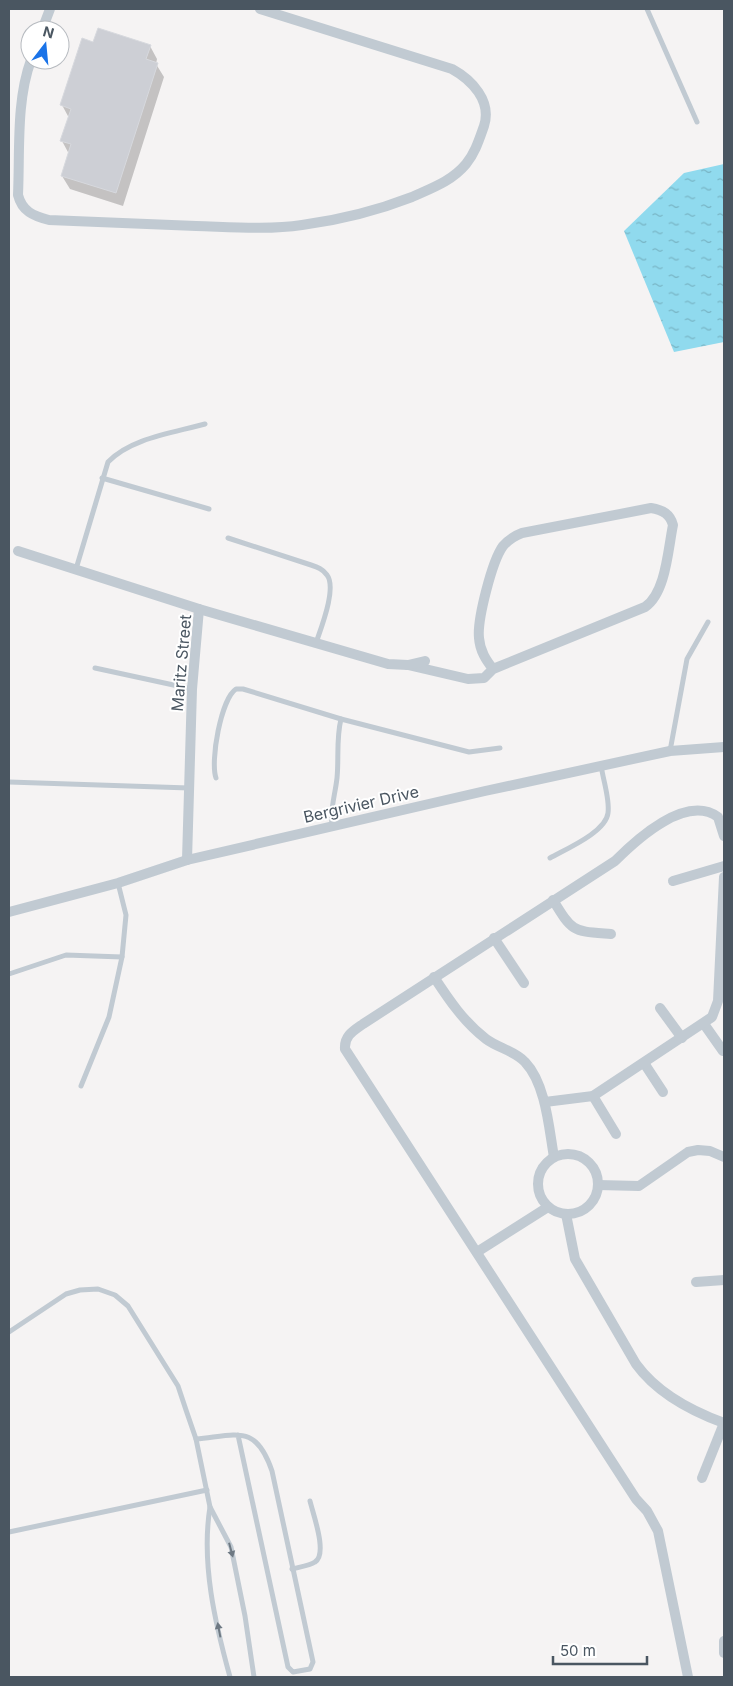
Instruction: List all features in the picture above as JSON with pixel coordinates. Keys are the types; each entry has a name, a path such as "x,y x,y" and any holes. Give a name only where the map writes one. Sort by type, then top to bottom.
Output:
{"street":[{"path":"28,70 24,85 22,107 18,195 21,205 28,212 49,220 247,228 300,225 350,217 390,205 436,187 451,178 466,164 478,145 485,123 484,105 477,88 466,76 452,69 260,9"},
{"path":"408,665 468,679 484,678 493,669 652,603 660,588 673,525 671,518 659,509 652,508 522,533 511,537 498,555 480,616 479,638 481,651 493,669"},
{"path":"18,551 199,609"},
{"name":"Maritz Street","path":"187,860 192,689 199,609 388,664 408,665 425,661"},
{"name":"Bergrivier Drive","path":"9,912 118,883 187,860 332,826 670,751 724,747"},
{"path":"688,1677 658,1531 654,1521 636,1499 345,1049 346,1039 349,1035 434,977 615,861 636,840 683,813 702,809 712,813 718,817 724,836"},
{"path":"673,881 724,866"},
{"path":"544,1102 594,1096 704,1024 714,1013 722,989 724,877"},
{"path":"553,900 573,928 582,932 611,934"},
{"path":"494,938 524,983"},
{"path":"434,977 455,1009 486,1039 526,1063 544,1102 554,1157"},
{"path":"660,1008 682,1038"},
{"path":"704,1024 723,1051"},
{"path":"644,1063 663,1092"},
{"path":"594,1096 616,1134"},
{"path":"598,1185 639,1186 688,1152 698,1150 710,1151 724,1157"},
{"path":"574,1154 590,1164 596,1173 598,1185 593,1202 586,1208 566,1214 548,1207 542,1200 538,1180 540,1171 554,1157 574,1154"},
{"path":"477,1252 548,1207"},
{"path":"566,1214 575,1259 646,1379 702,1415 724,1423 702,1478"},
{"path":"696,1282 724,1280"},
{"path":"724,1641 724,1653"}],"lane":[{"path":"647,9 697,122"},
{"path":"76,570 108,462 117,452 130,446 205,424"},
{"path":"102,478 209,509"},
{"path":"228,538 322,569 328,575 331,589 316,643"},
{"path":"670,751 687,659 708,622"},
{"path":"95,668 192,689"},
{"path":"216,778 213,769 213,758 228,697 236,689 243,689 341,718 469,752 500,748"},
{"path":"332,826 330,809 337,777 338,734 341,718"},
{"path":"550,858 595,833 605,820 608,813 601,766"},
{"path":"9,782 189,788"},
{"path":"81,1086 110,1017 122,957 126,915 118,883"},
{"path":"9,974 66,955 122,957"},
{"path":"9,1332 66,1294 80,1290 98,1289 115,1295 128,1306 178,1386 196,1439 210,1506 231,1547 245,1616 254,1677"},
{"path":"196,1439 238,1435 257,1440 266,1453 272,1471 313,1662 310,1669 293,1672 288,1667 238,1435"},
{"path":"9,1532 207,1490"},
{"path":"292,1569 314,1563 320,1556 319,1536 310,1501"},
{"path":"210,1506 206,1530 209,1576 219,1634 230,1677"}],"water":[{"path":"724,164 724,342 674,352 624,231 684,173"}],"building":[{"path":"98,28 151,45 146,59 158,63 116,193 61,176 71,144 60,141 71,109 60,105 82,38 93,42"}]}
